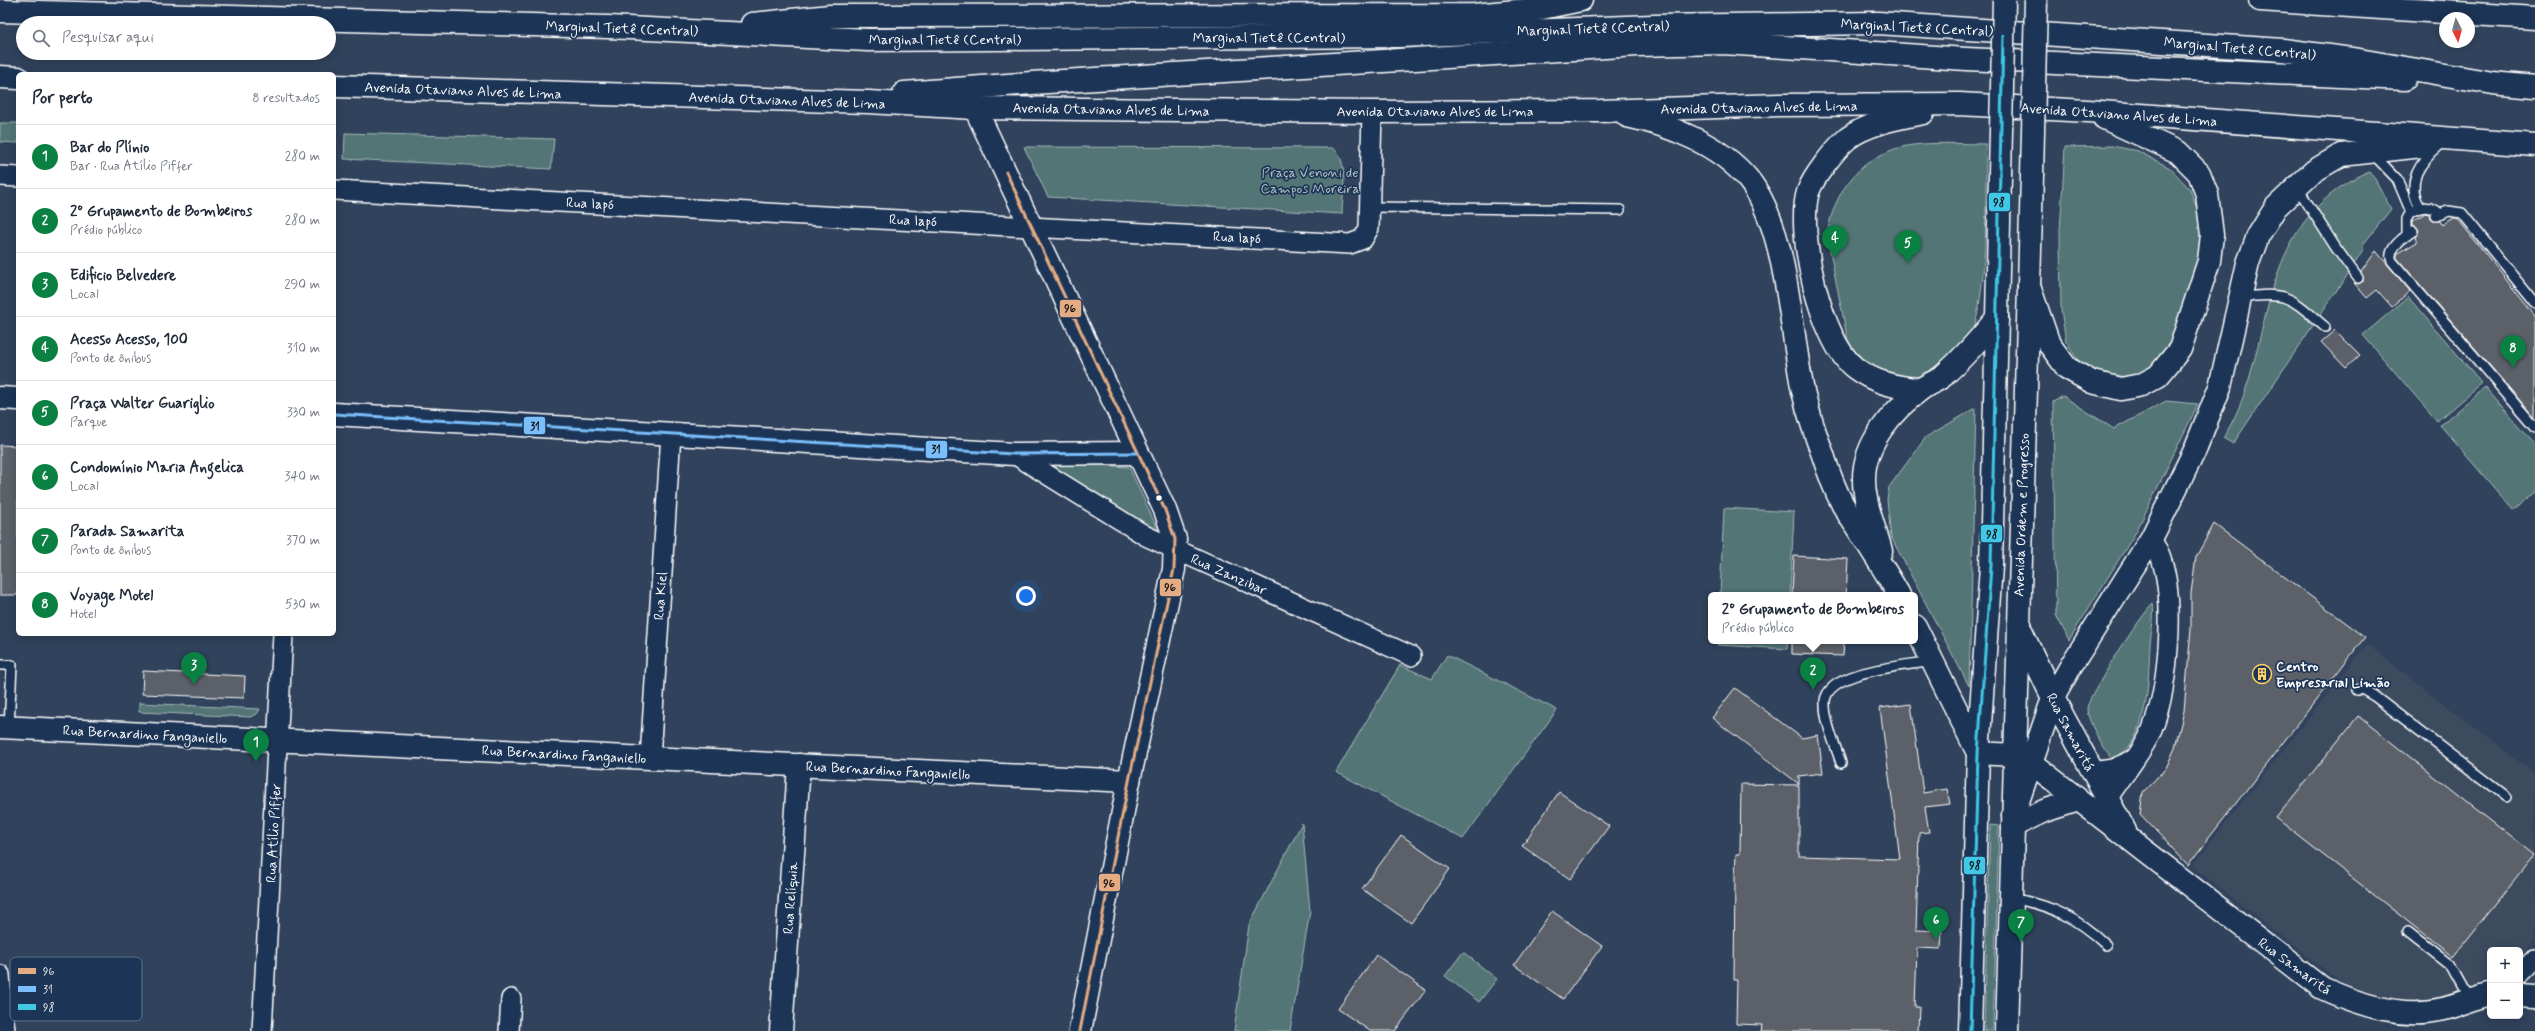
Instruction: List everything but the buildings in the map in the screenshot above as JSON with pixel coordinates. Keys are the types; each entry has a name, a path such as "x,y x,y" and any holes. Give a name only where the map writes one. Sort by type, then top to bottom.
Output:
{"main road":[{"path":"720,32 742,26 804,17 1474,15 1537,8 1581,0"},
{"name":"Avenida Ordem e Progresso","path":"1970,1031 1978,752 1990,566 2004,0"},
{"name":"Avenida Ordem e Progresso","path":"2022,758 2017,623 2029,286 2036,0"},
{"path":"2260,0 2535,18"},
{"name":"Marginal Tietê (Central)","path":"0,12 162,16"},
{"name":"Marginal Tietê (Central)","path":"336,20 608,27 868,40 1398,36 1668,26 1878,23 2283,50 2359,60 2493,83 2535,87"},
{"path":"868,102 898,94 1032,83 1637,45 1723,43 1966,59 2493,83"},
{"path":"0,77 16,78"},
{"name":"Avenida Otaviano Alves de Lima","path":"336,86 868,102 975,108 1372,112 1600,111 1779,106 1959,104 2088,111 2503,141 2535,145"},
{"path":"1920,389 1900,388 1877,382 1854,368 1838,351 1822,313 1808,258 1806,218 1808,191 1838,148 1849,137 1881,123 1959,104"},
{"path":"975,108 1165,510 1175,539 1176,550 1174,569 1129,781 1080,1031"},
{"path":"1600,111 1636,118 1696,140 1728,158 1749,180 1767,211 1776,240 1795,332 1803,391 1823,455 1842,504 1886,571 1897,592"},
{"path":"2029,286 2049,344 2067,368 2092,382 2120,390 2141,386 2158,376 2180,349 2209,261 2212,235 2211,215 2199,173 2178,152 2162,142 2088,111"},
{"path":"2007,1031 2013,821 2022,758 2072,664 2151,539 2194,452 2220,387 2239,298 2248,264 2258,236 2276,207 2296,186 2341,155 2369,150 2503,141"},
{"path":"1886,571 1869,510 1864,480 1868,459 1888,418 1920,389 1942,377 1973,348 1997,318"},
{"path":"0,398 16,399"},
{"name":"Rua Zanzibar","path":"336,414 1014,454 1137,453"},
{"name":"Rua Samaritá","path":"2017,623 2053,698 2129,839"},
{"path":"1918,632 1978,752 2022,758"},
{"name":"Rua Bernardino Fanganiello","path":"4,727 1129,781"},
{"name":"Rua Samaritá","path":"2022,758 2129,839 2289,964 2327,991 2364,1004 2416,1013 2442,1010 2484,996"},
{"name":"Rua Relíquia","path":"781,1031 799,765"},
{"path":"2013,821 2078,800"},
{"path":"2523,995 2535,996"}],"street":[{"name":"Rua Iapó","path":"336,190 1350,244 1358,242 1367,235 1369,228 1372,112"},
{"path":"0,176 16,177"},
{"name":"Rua Kiel","path":"650,758 671,434"},
{"name":"Rua Zanzibar","path":"1014,454 1082,497 1176,550 1411,656"},
{"path":"2107,799 2148,738 2157,716 2165,677 2168,596 2161,557 2151,539"},
{"name":"Rua Atílio Piffer","path":"262,1031 283,636"},
{"path":"2093,772 2113,769 2134,760"},
{"path":"2523,970 2535,958"},
{"path":"0,977 5,1031"},
{"path":"509,1031 511,999"}],"lane":[{"path":"2420,207 2416,201 2413,182 2419,166 2440,145"},
{"path":"2369,150 2397,179 2411,212"},
{"path":"2296,186 2336,248 2358,278"},
{"path":"1370,207 1620,210"},
{"path":"2535,303 2462,213 2455,211 2438,215 2435,209 2420,207 2411,212 2407,219 2410,233 2391,250 2390,256 2392,261 2535,427"},
{"path":"2239,298 2283,296 2295,302 2325,327"},
{"path":"1841,764 1826,714 1825,699 1830,687 1844,679 1864,673 1933,661"},
{"path":"0,665 12,665 4,727"},
{"path":"2356,690 2362,689 2374,696 2506,797"},
{"path":"2010,898 2039,903 2067,915 2085,925 2106,945"},
{"path":"2408,932 2450,965 2484,996"}],"shaded area":[{"path":"2367,644 2535,774 2535,938 2523,953 2523,947 2487,947 2487,979 2461,993 2427,1004 2413,1004 2372,995 2338,980 2192,866"}],"green space":[{"path":"0,123 16,123 16,143 0,142"},
{"path":"345,133 554,139 551,169 344,159"},
{"path":"1931,144 1986,144 1986,221 1982,284 1978,312 1971,335 1962,352 1947,364 1916,382 1865,367 1849,346 1827,237 1830,220 1843,189 1866,165 1880,155 1895,149 1913,145"},
{"path":"2112,146 2138,151 2170,168 2190,189 2200,217 2201,243 2180,343 2140,382 2101,379 2080,364 2066,341 2061,310 2060,232 2065,147"},
{"name":"Praça Venoni de Campos Moreira","path":"1024,147 1333,148 1342,161 1344,188 1342,214 1048,197"},
{"path":"2369,172 2375,179 2391,209 2362,246 2364,248 2347,275 2233,444 2223,438 2238,410 2249,379 2273,286 2284,256 2300,228 2321,203 2344,185"},
{"path":"2408,297 2482,383 2437,421 2363,335"},
{"path":"2485,387 2535,445 2535,492 2513,510 2440,425"},
{"path":"2063,396 2114,429 2166,401 2198,404 2136,532 2069,640 2056,615 2053,402"},
{"path":"1976,408 1969,686 1891,537 1887,500 1889,487 1926,437"},
{"path":"1066,463 1129,467 1158,530 1093,499 1045,464"},
{"path":"1724,508 1794,512 1790,592 1720,592"},
{"path":"2153,604 2149,674 2145,708 2134,739 2125,751 2113,760 2105,750 2097,735 2087,708 2090,700 2117,654 2138,622"},
{"path":"1717,644 1788,644 1787,649"},
{"path":"1447,655 1557,710 1463,839 1336,772 1400,665 1432,679"},
{"path":"139,703 260,709 257,714 250,717 139,712"},
{"path":"1302,823 1310,911 1290,1031 1234,1031 1249,925"},
{"path":"1990,825 1999,826 1993,1031 1984,1031"},
{"path":"1463,952 1497,979 1479,1002 1445,976"}],"transit line":[{"name":"98","path":"1970,1031 1978,753 1991,566 2003,36"},
{"name":"96","path":"1006,172 1165,510 1175,539 1174,569 1129,781 1080,1031"},
{"name":"31","path":"336,414 1014,454 1137,453"}],"place":[{"name":"Acesso Acesso, 100","path":"1835,258"},
{"name":"Praça Walter Guariglio","path":"1908,263"},
{"name":"Voyage Motel","path":"2513,368"},
{"name":"Centro Empresarial Limão","path":"2262,674"},
{"name":"Edificio Belvedere","path":"194,685"},
{"name":"2º Grupamento de Bombeiros","path":"1813,690"},
{"name":"Bar do Plínio","path":"256,762"},
{"name":"Condomínio Maria Angelica","path":"1936,940"},
{"name":"Parada Samarita","path":"2021,942"}]}
